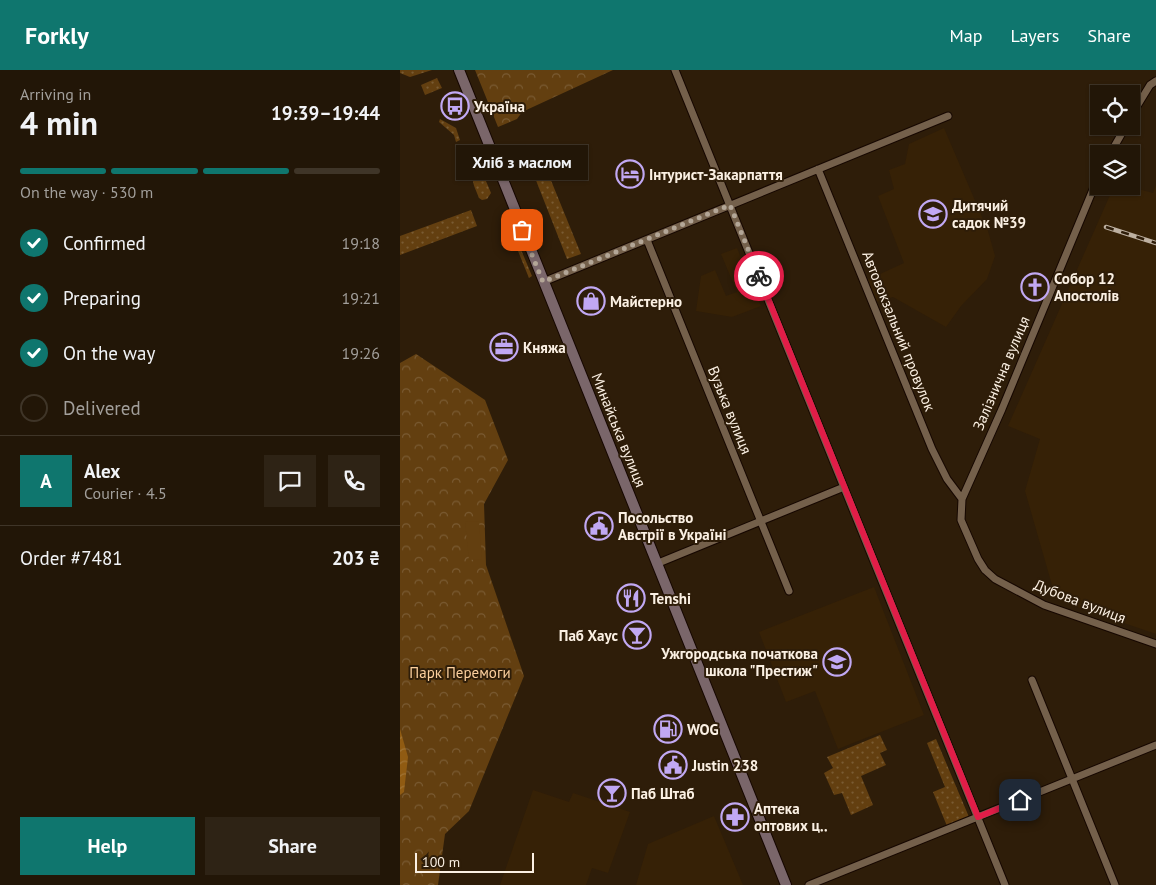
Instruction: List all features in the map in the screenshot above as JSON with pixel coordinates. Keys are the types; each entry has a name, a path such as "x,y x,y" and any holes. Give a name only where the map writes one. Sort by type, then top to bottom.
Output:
{"main road":[{"name":"Минайська вулиця","path":"458,70 786,885"}],"street":[{"path":"676,70 1005,885"},
{"path":"1140,101 1150,85 1156,81"},
{"path":"543,282 948,116"},
{"name":"Автовокзальний провулок","path":"818,169 932,449 947,479 962,499"},
{"name":"Залізнична вулиця","path":"962,499 1006,400 1090,195"},
{"name":"Вузька вулиця","path":"647,240 788,591"},
{"path":"656,564 844,487"},
{"name":"Дубова вулиця","path":"962,499 961,520 968,537 986,570 995,579 1044,605 1156,644"},
{"path":"1032,680 1115,885"},
{"path":"809,885 1156,745"}],"shaded area":[{"name":"Дитячий садок №39","path":"944,128 988,231 995,256 987,279 961,306 946,327 893,297 876,302 867,280 904,263 878,196 894,189 889,170 905,164 909,144"},
{"path":"1156,185 1156,634 1060,601 1054,592 1025,491 1040,439 1008,426 1110,195 1140,195 1140,190 1153,193"},
{"path":"737,248 761,306 732,317 696,311 701,276 715,270 726,296 737,292 721,254"},
{"name":"Ужгородська початкова школа \"Престиж\"","path":"874,587 924,715 838,749 815,691 786,702 759,632"},
{"path":"533,790 569,802 573,793 630,812 608,873 592,868 586,885 500,885"},
{"path":"714,816 743,885 636,885 648,844"}],"green space":[{"path":"400,70 432,70 410,77 400,73"},
{"path":"475,70 613,70 522,112 517,119 498,127"},
{"path":"437,78 442,88 425,95 421,85"},
{"path":"440,119 456,128 460,140 456,142 454,135 439,122"},
{"path":"466,145 472,146 478,160 472,166 467,165 460,149"},
{"path":"538,148 546,167 541,169 545,180 550,178 581,254 567,259 526,155"},
{"path":"476,171 483,174 491,193 487,199 482,200 479,198 475,188 473,178"},
{"path":"471,210 477,226 400,255 400,236"},
{"path":"512,228 532,276 529,278 509,229"},
{"name":"Парк Перемоги","path":"416,354 485,400 508,460 484,504 486,565 524,676 469,811 445,834 438,885 400,885 400,363"},
{"path":"479,521 482,559 469,560 465,522"},
{"path":"880,735 887,750 880,753 886,765 861,776 873,805 851,815 842,793 834,795 824,773 833,768 827,757"},
{"path":"936,739 969,817 947,826 933,792 945,787 927,743"}],"water":[{"path":"400,729 408,757 404,792 400,795"}],"railway":[{"path":"1106,227 1156,243"}],"way so far":[{"path":"522,230 543,282 730,205 759,276"}],"place":[{"name":"Україна","path":"455,106"},
{"name":"Інтурист-Закарпаття","path":"630,174"},
{"name":"Дитячий садок №39","path":"933,214"},
{"name":"Хліб з маслом","path":"522,230"},
{"name":"Собор 12 Апостолів","path":"1035,287"},
{"name":"Майстерно","path":"591,301"},
{"name":"Княжа","path":"504,347"},
{"name":"Посольство Австрії в Україні","path":"599,526"},
{"name":"Tenshi","path":"631,598"},
{"name":"Паб Хаус","path":"637,635"},
{"name":"Ужгородська початкова школа \"Престиж\"","path":"837,662"},
{"name":"WOG","path":"668,729"},
{"name":"Justin 238","path":"673,765"},
{"name":"Паб Штаб","path":"612,793"},
{"name":"Аптека оптових ц‥","path":"735,817"}],"route":[{"path":"759,276 978,817 1020,800"}]}
